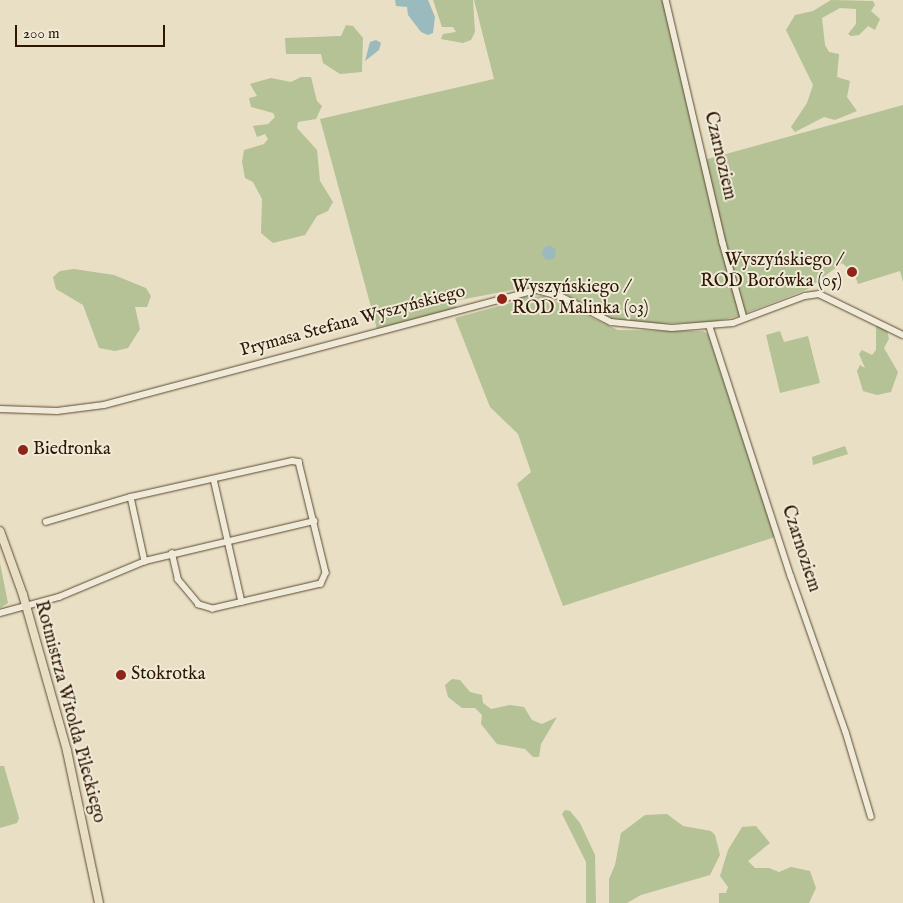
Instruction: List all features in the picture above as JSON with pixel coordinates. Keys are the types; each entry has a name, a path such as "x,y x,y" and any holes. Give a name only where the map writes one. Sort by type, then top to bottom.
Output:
{"main road":[{"name":"Rotmistrza Witolda Pileckiego","path":"0,531 26,606 75,782 99,903"}],"street":[{"name":"Czarnoziem","path":"666,0 723,243 744,318"},
{"name":"Prymasa Stefana Wyszyńskiego","path":"0,409 57,411 104,405 529,291 560,296 619,325 710,327"},
{"path":"710,327 744,318 805,296 819,294 903,335"},
{"name":"Czarnoziem","path":"710,327 793,582 846,732 871,816"},
{"path":"46,522 131,497 292,461 299,462 314,521 325,579 321,584 213,609 199,605 178,580 172,554"},
{"path":"214,479 242,602"},
{"path":"131,497 145,561"},
{"path":"0,614 105,579 145,561 314,521"}],"green space":[{"path":"433,0 473,0 475,32 471,40 463,43 441,39 443,34 456,32 453,27 442,27"},
{"path":"474,0 664,0 704,160 903,105 903,282 900,271 858,284 854,273 842,263 808,289 735,317 712,322 654,324 613,320 561,292 528,287 454,301 456,308 377,329 320,119 494,79"},
{"path":"831,0 873,1 875,5 871,11 880,19 875,30 868,26 859,35 851,36 848,34 856,24 856,9 840,8 822,18 825,45 829,52 839,54 837,77 850,81 847,97 857,111 835,120 824,117 795,132 791,127 807,103 813,85 786,30 795,15 813,11"},
{"path":"346,25 353,26 363,38 362,72 340,74 323,63 321,54 286,54 285,38 341,36"},
{"path":"301,77 311,77 317,101 322,106 316,119 298,122 297,128 317,150 320,181 333,202 328,211 317,216 305,235 273,243 261,233 262,199 253,182 245,178 242,162 244,150 264,144 268,139 265,134 257,137 253,126 268,124 275,117 273,113 251,107 249,98 257,96 250,84 271,78 291,82"},
{"path":"74,269 114,275 146,288 151,296 147,307 135,307 140,329 128,348 115,351 99,348 83,305 56,289 53,277 60,271"},
{"path":"545,296 618,330 703,331 708,334 775,537 563,606 517,484 531,472 518,434 490,407 455,318 514,302 514,299 521,297"},
{"path":"876,325 887,330 889,339 884,348 898,372 891,392 877,395 863,391 857,371 860,365 865,368 859,354 862,350 872,355 876,350"},
{"path":"780,331 784,342 808,336 820,383 780,393 766,335"},
{"path":"845,446 848,454 813,465 812,457"},
{"path":"0,563 8,603 0,608"},
{"path":"452,679 460,680 470,692 482,695 483,703 491,709 510,705 524,707 532,720 542,724 557,717 541,744 539,757 533,757 525,749 497,744 481,724 482,715 475,708 462,708 448,697 445,685"},
{"path":"0,766 4,766 19,818 17,823 0,828"},
{"path":"565,810 570,811 580,823 595,855 596,903 586,903 586,862 562,814"},
{"path":"667,814 683,826 711,831 715,835 720,855 710,875 641,895 627,903 609,903 609,879 615,865 621,833 645,815"},
{"path":"756,826 770,843 748,861 755,868 769,868 779,872 791,867 810,871 816,888 809,903 719,903 719,893 726,893 728,887 720,876 728,850 742,827"}],"water":[{"path":"395,0 428,0 435,17 433,33 428,35 421,32 408,15 407,7 396,6"},
{"path":"376,40 381,43 379,50 365,61 370,42"},
{"path":"546,246 552,246 556,253 552,260 546,260 542,256 542,250"}],"place":[{"name":"Wyszyńskiego / ROD Borówka (05)","path":"852,272"},
{"name":"Wyszyńskiego / ROD Malinka (03)","path":"502,299"},
{"name":"Biedronka","path":"23,450"},
{"name":"Stokrotka","path":"121,675"}]}
